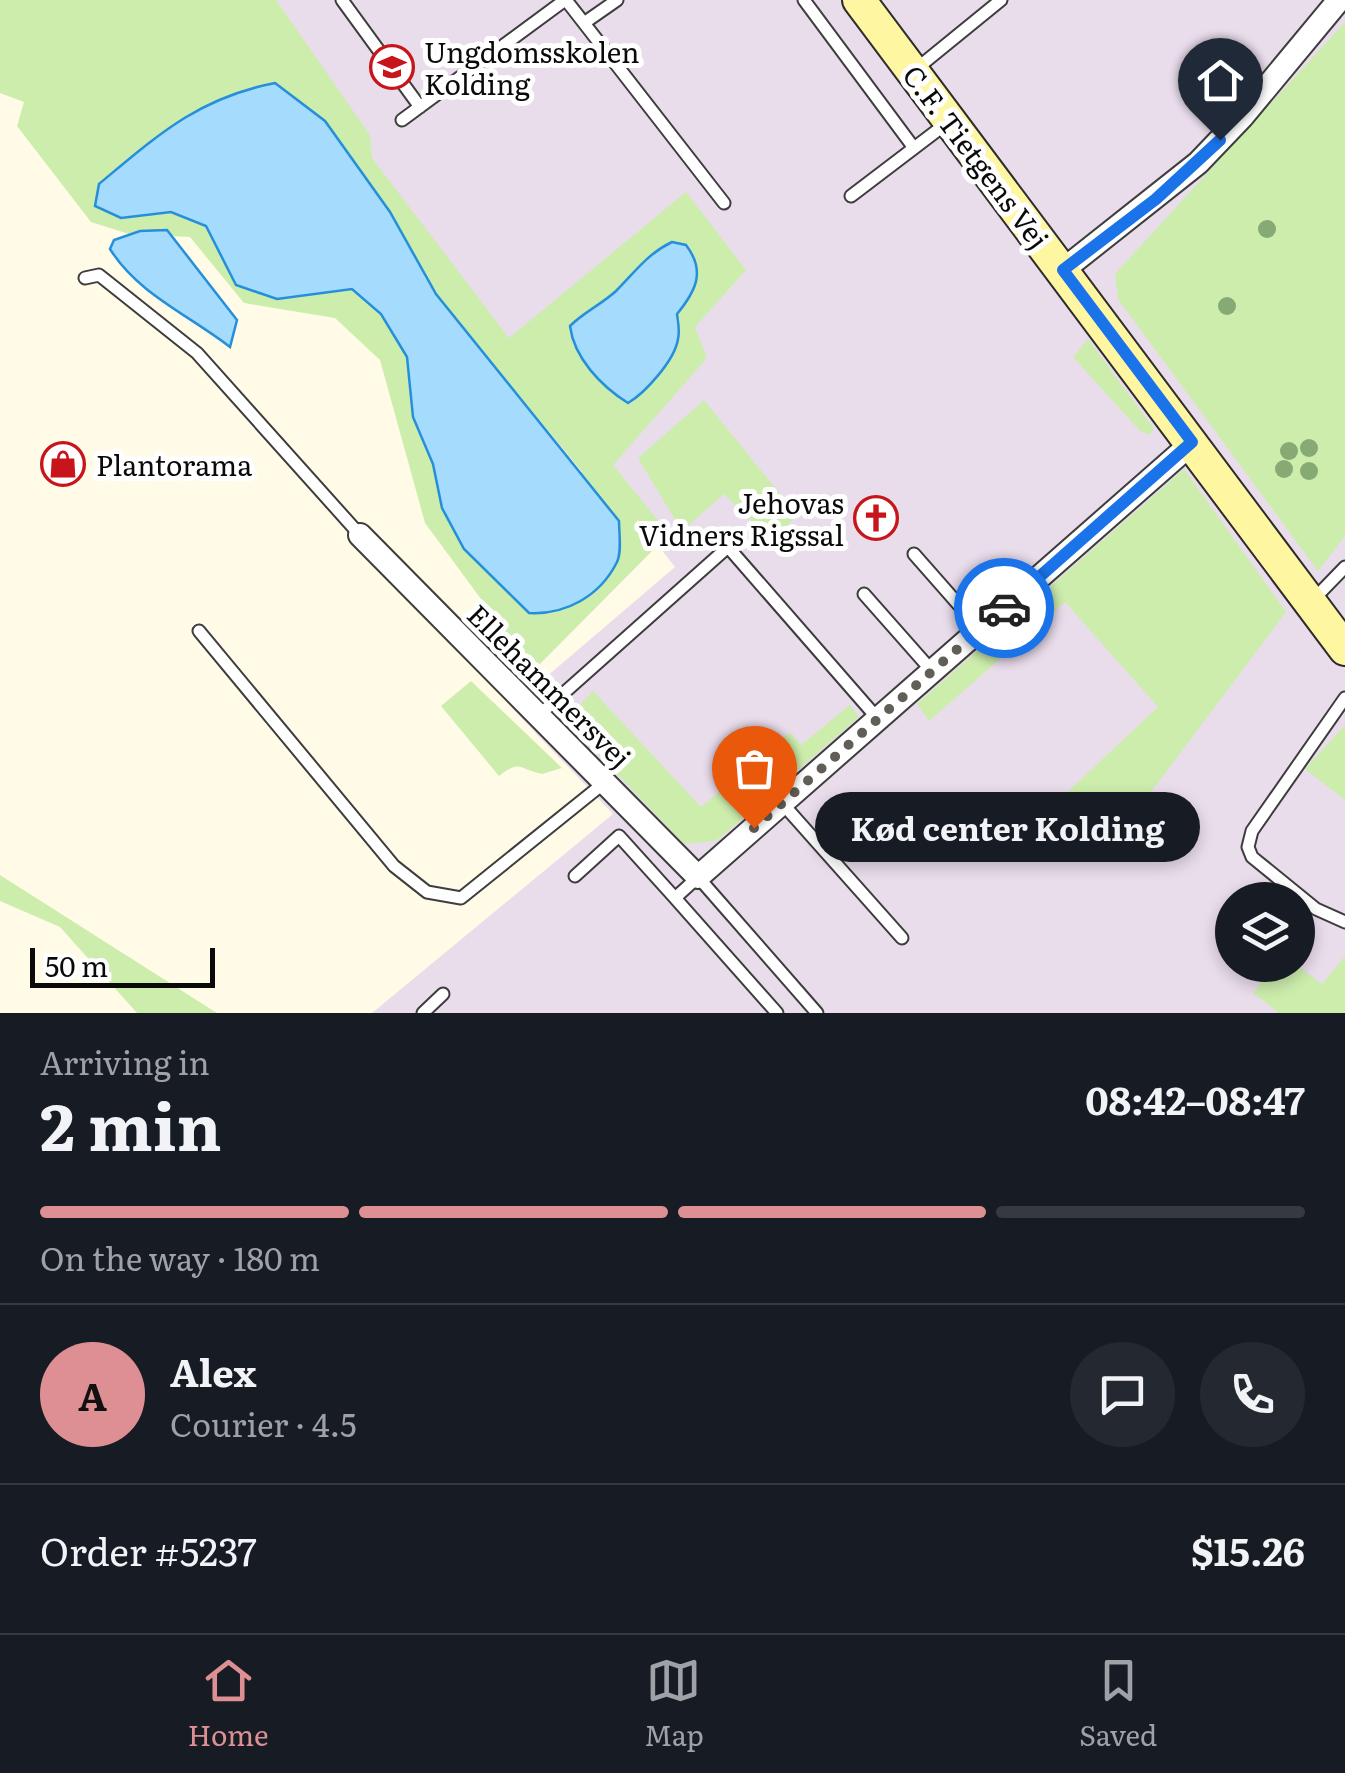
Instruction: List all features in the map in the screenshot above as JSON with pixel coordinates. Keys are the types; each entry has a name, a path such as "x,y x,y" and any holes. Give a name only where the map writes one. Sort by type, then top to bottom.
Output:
{"street":[{"name":"C.F. Tietgens Vej","path":"858,0 1345,649"},
{"path":"1063,270 1198,163 1242,118 1339,0"},
{"path":"698,877 1192,442"},
{"name":"Ellehammersvej","path":"360,535 698,877"}],"lane":[{"path":"342,0 420,108"},
{"path":"402,120 566,0 724,203"},
{"path":"584,23 617,0"},
{"path":"804,0 914,148"},
{"path":"912,71 1001,0"},
{"path":"851,196 950,120"},
{"path":"84,278 99,275 196,353 360,535"},
{"path":"538,716 728,546 878,719"},
{"path":"914,554 980,629"},
{"path":"1310,604 1345,567"},
{"path":"864,594 932,671"},
{"path":"199,631 394,866 428,892 461,898 604,783"},
{"path":"1345,698 1252,831 1248,847 1252,857 1316,909 1345,922"},
{"path":"782,803 902,938"},
{"path":"575,876 619,836 777,1013"},
{"path":"675,898 698,877"},
{"name":"Ellehammersvej","path":"698,877 817,1013"},
{"path":"422,1013 443,994"}],"shaded area":[{"path":"229,0 1345,0 1345,1013 372,1013 613,814 511,707 675,567"}],"green space":[{"path":"0,0 276,0 370,135 372,158 509,338 686,192 746,270 695,327 707,358 613,465 669,534 527,677 481,599 425,523 380,360 335,318 244,303 190,237 129,234 91,222 17,126 24,102 0,93","holes":["171,212 390,212 436,294 582,472 442,508 433,464 413,417 407,357 381,314 352,289 277,299 236,285 207,226","672,242 693,294 677,314 672,350 638,397 609,391 573,345 570,327 616,291 648,258"]},
{"path":"1345,22 1345,536 1318,571 1118,299 1115,274"},
{"path":"1088,339 1154,429 1150,435 1140,431 1073,357"},
{"path":"704,400 797,515 772,541 724,494 682,531 638,458"},
{"path":"1184,469 1286,612 1103,856 1028,829 1158,707 1065,602 929,721 917,704"},
{"path":"471,681 562,768 542,774 516,767 499,776 441,706"},
{"path":"593,691 701,807 790,732 801,745 850,705 859,717 716,841 684,844 566,720"},
{"path":"1345,725 1345,800 1305,769"},
{"path":"0,875 217,1013 137,1013 60,927 0,901"},
{"path":"1345,956 1345,1013 1279,1013 1253,993 1261,982 1315,982 1315,979 1322,984"}],"water":[{"path":"275,83 325,121 390,212 436,294 619,521 617,562 601,585 580,601 556,611 529,613 464,549 442,508 433,464 413,417 407,357 381,314 352,289 277,299 236,285 206,226 171,212 121,218 95,206 99,184 180,121 223,98"},
{"path":"167,230 237,320 230,347 149,291 110,249 114,240 140,231"},
{"path":"672,242 686,245 692,254 696,281 677,314 679,336 671,356 650,384 628,403 590,370 577,349 570,326"}],"way so far":[{"path":"754,828 1004,608"}],"place":[{"name":"Ungdomsskolen Kolding","path":"392,67"},
{"name":"Plantorama","path":"63,464"},
{"name":"Jehovas Vidners Rigssal","path":"876,518"},
{"name":"Kød center Kolding","path":"754,828"}],"route":[{"path":"1004,608 1192,442 1063,270 1156,199 1220,140"}]}
